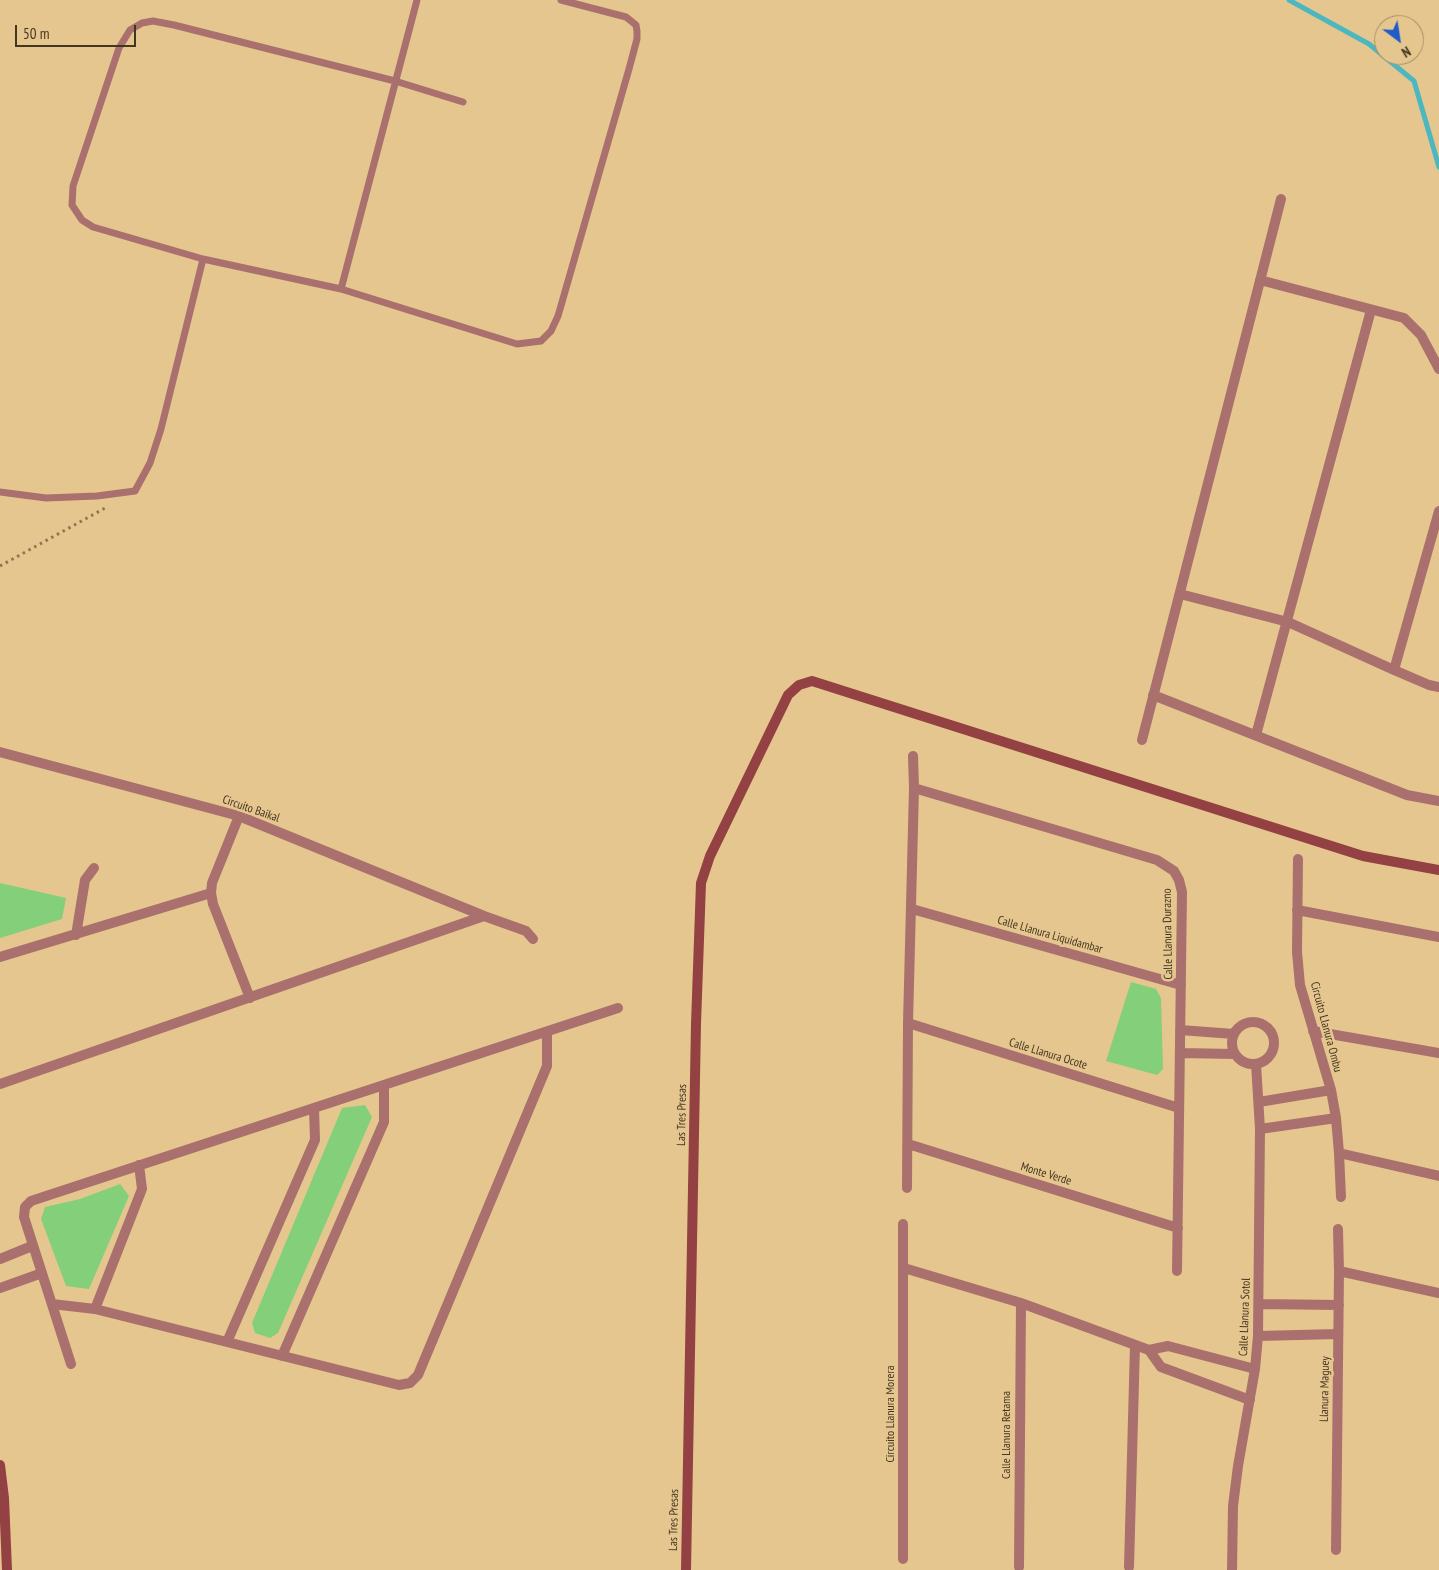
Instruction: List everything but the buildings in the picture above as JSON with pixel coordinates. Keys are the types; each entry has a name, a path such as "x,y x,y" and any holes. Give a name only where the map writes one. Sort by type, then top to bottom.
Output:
{"main road":[{"name":"Las Tres Presas","path":"686,1570 696,1034 701,883 710,856 788,695 799,685 812,681 1363,856 1439,870"},
{"path":"0,1465 4,1498 7,1570"}],"street":[{"path":"1142,740 1281,199"},
{"path":"1260,280 1404,318 1421,335 1439,369"},
{"path":"1256,736 1371,310"},
{"path":"1394,670 1439,510"},
{"path":"1180,594 1288,622 1394,670 1429,685 1439,687"},
{"path":"1153,695 1407,795 1439,801"},
{"name":"Circuito Baikal","path":"0,752 239,816 484,916 526,931 533,939"},
{"path":"907,1188 913,756"},
{"name":"Calle Llanura Durazno","path":"914,788 1158,860 1174,871 1179,880 1182,892 1177,1271"},
{"path":"239,816 212,883 211,893 213,904 250,998"},
{"name":"Circuito Llanura Ombu","path":"1298,860 1297,952 1300,985 1331,1090 1340,1153 1341,1196"},
{"path":"76,935 85,880 94,868"},
{"path":"0,957 211,893"},
{"name":"Calle Llanura Liquidambar","path":"912,909 1181,985"},
{"path":"1297,910 1439,937"},
{"path":"0,1084 484,916"},
{"path":"71,1364 24,1217 25,1208 31,1200 618,1008"},
{"path":"1180,1053 1234,1054 1244,1062 1256,1064 1269,1057 1272,1050 1273,1036 1270,1030 1264,1025 1250,1022 1238,1028 1231,1041 1234,1054"},
{"name":"Calle Llanura Ocote","path":"908,1024 1179,1108"},
{"path":"1180,1030 1234,1034"},
{"path":"1313,1031 1439,1053"},
{"path":"52,1304 95,1309 399,1385 410,1383 418,1375 547,1066 547,1032"},
{"name":"Calle Llanura Sotol","path":"1232,1570 1233,1506 1255,1369 1258,1336 1260,1129 1256,1064"},
{"path":"282,1356 384,1122 384,1085"},
{"name":"Circuito Llanura Ombu","path":"1259,1102 1331,1090"},
{"path":"228,1342 315,1140 314,1108"},
{"path":"1260,1129 1336,1118"},
{"name":"Monte Verde","path":"908,1144 1178,1228"},
{"path":"1340,1153 1439,1176"},
{"path":"95,1309 142,1188 139,1165"},
{"name":"Circuito Llanura Morera","path":"903,1224 903,1560"},
{"name":"Llanura Maguey","path":"1336,1550 1338,1229"},
{"path":"0,1259 32,1246"},
{"path":"904,1268 1020,1302 1149,1350 1165,1346 1180,1348 1255,1369"},
{"path":"1339,1271 1439,1294"},
{"path":"0,1288 42,1273"},
{"name":"Calle Llanura Retama","path":"1019,1567 1020,1302"},
{"path":"1259,1304 1339,1305"},
{"path":"1258,1336 1338,1334"},
{"path":"1129,1568 1135,1345"},
{"path":"1149,1350 1161,1368 1250,1400"}],"lane":[{"path":"341,289 417,0"},
{"path":"464,102 395,81 167,23 153,21 142,23 130,30 119,48 76,176 72,191 72,205 82,220 93,227 203,259 341,289 517,344 541,341 552,331 558,316 637,40 636,25 626,17 561,0"},
{"path":"0,492 46,498 98,496 135,491 150,463 161,429 203,259"}],"path":[{"path":"0,566 110,505"}],"green space":[{"path":"0,883 66,898 62,919 0,938"},
{"path":"1131,982 1156,989 1161,998 1163,1069 1157,1075 1106,1061"},
{"path":"365,1105 372,1117 278,1333 270,1338 255,1333 252,1323 342,1108"},
{"path":"120,1184 129,1196 89,1289 66,1286 41,1219 45,1207 80,1199"}],"waterway":[{"path":"1289,0 1369,44 1414,81 1439,167"}]}
